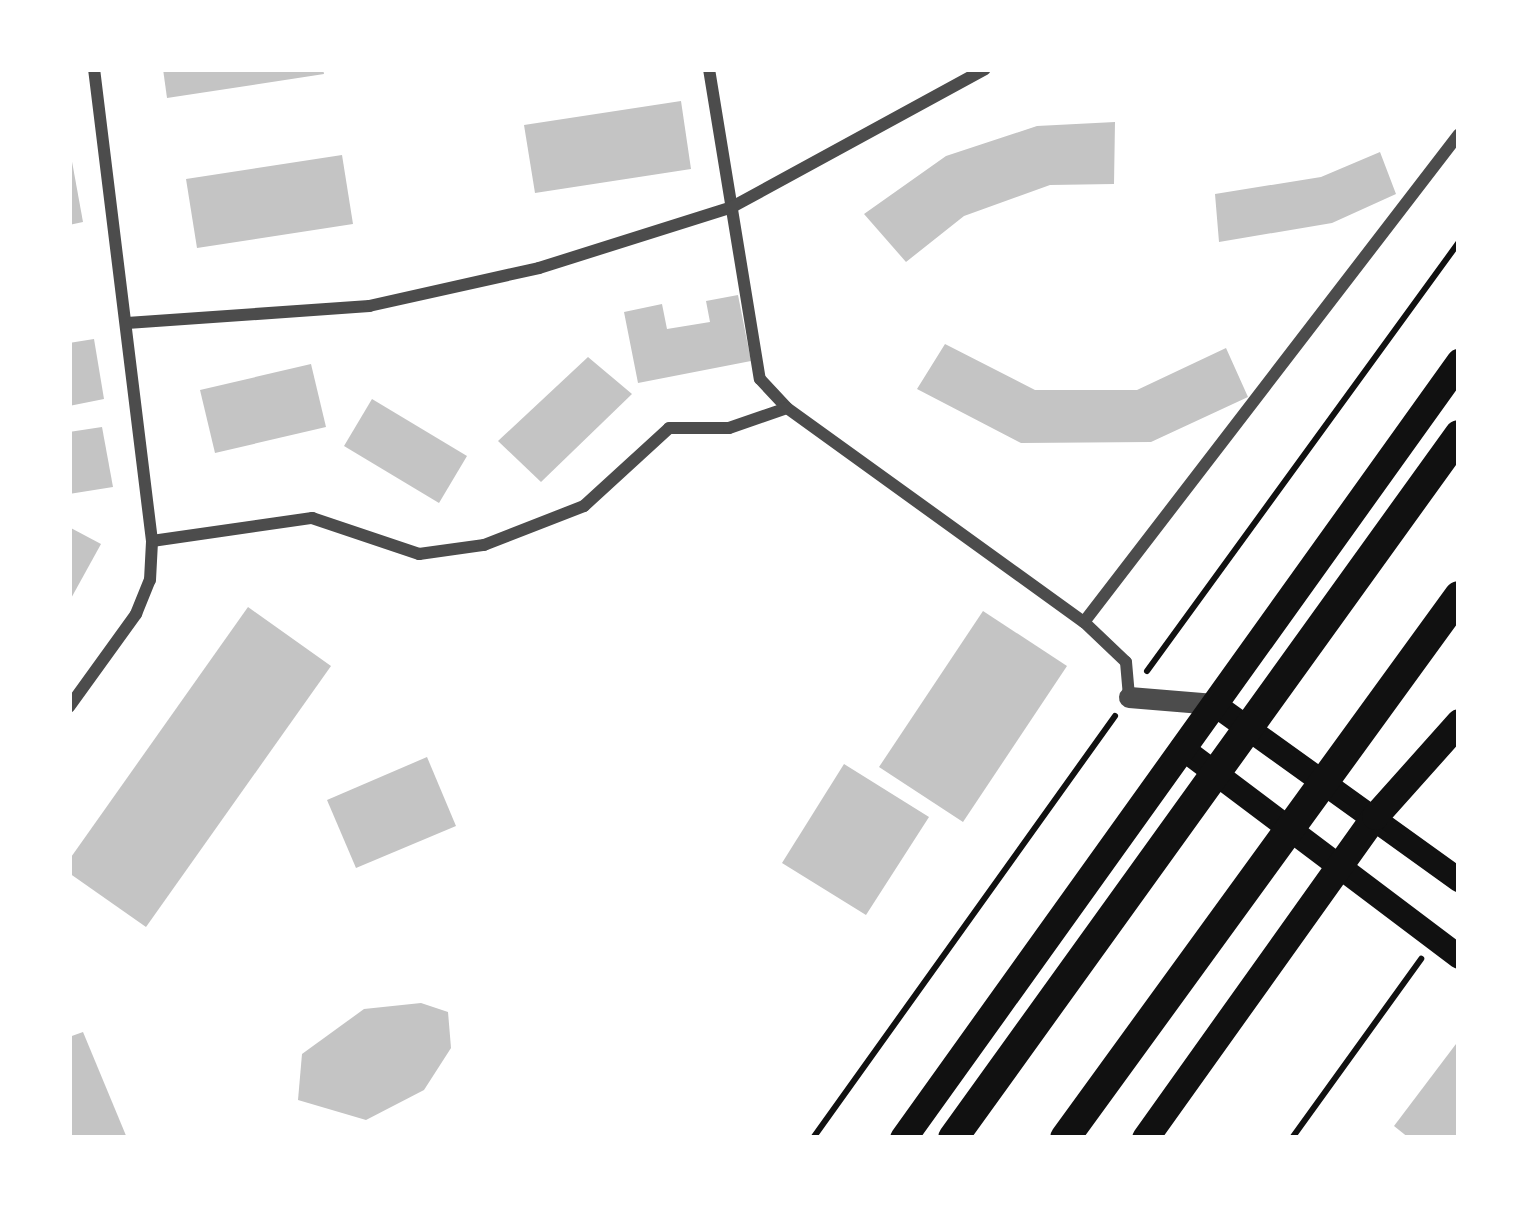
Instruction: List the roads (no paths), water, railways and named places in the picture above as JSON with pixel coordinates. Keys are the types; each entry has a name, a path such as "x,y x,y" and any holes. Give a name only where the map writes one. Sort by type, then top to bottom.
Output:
{"highway":[{"path":"953,1138 1459,435"},
{"path":"1065,1138 1459,596"}],"main road":[{"path":"903,1138 1459,362"},
{"path":"1214,704 1459,880"},
{"path":"1145,1138 1336,867 1459,722"},
{"path":"1182,748 1459,957"}],"street":[{"path":"69,707 136,614 150,580 152,541 94,69"},
{"path":"709,69 760,379 787,408 1084,622 1126,662 1129,697 1214,704"},
{"path":"127,323 369,306 539,268 732,207 986,69"},
{"path":"1084,622 1459,134"},
{"path":"152,541 312,518 419,554 484,545 584,506 669,428 730,428 787,408"}]}
